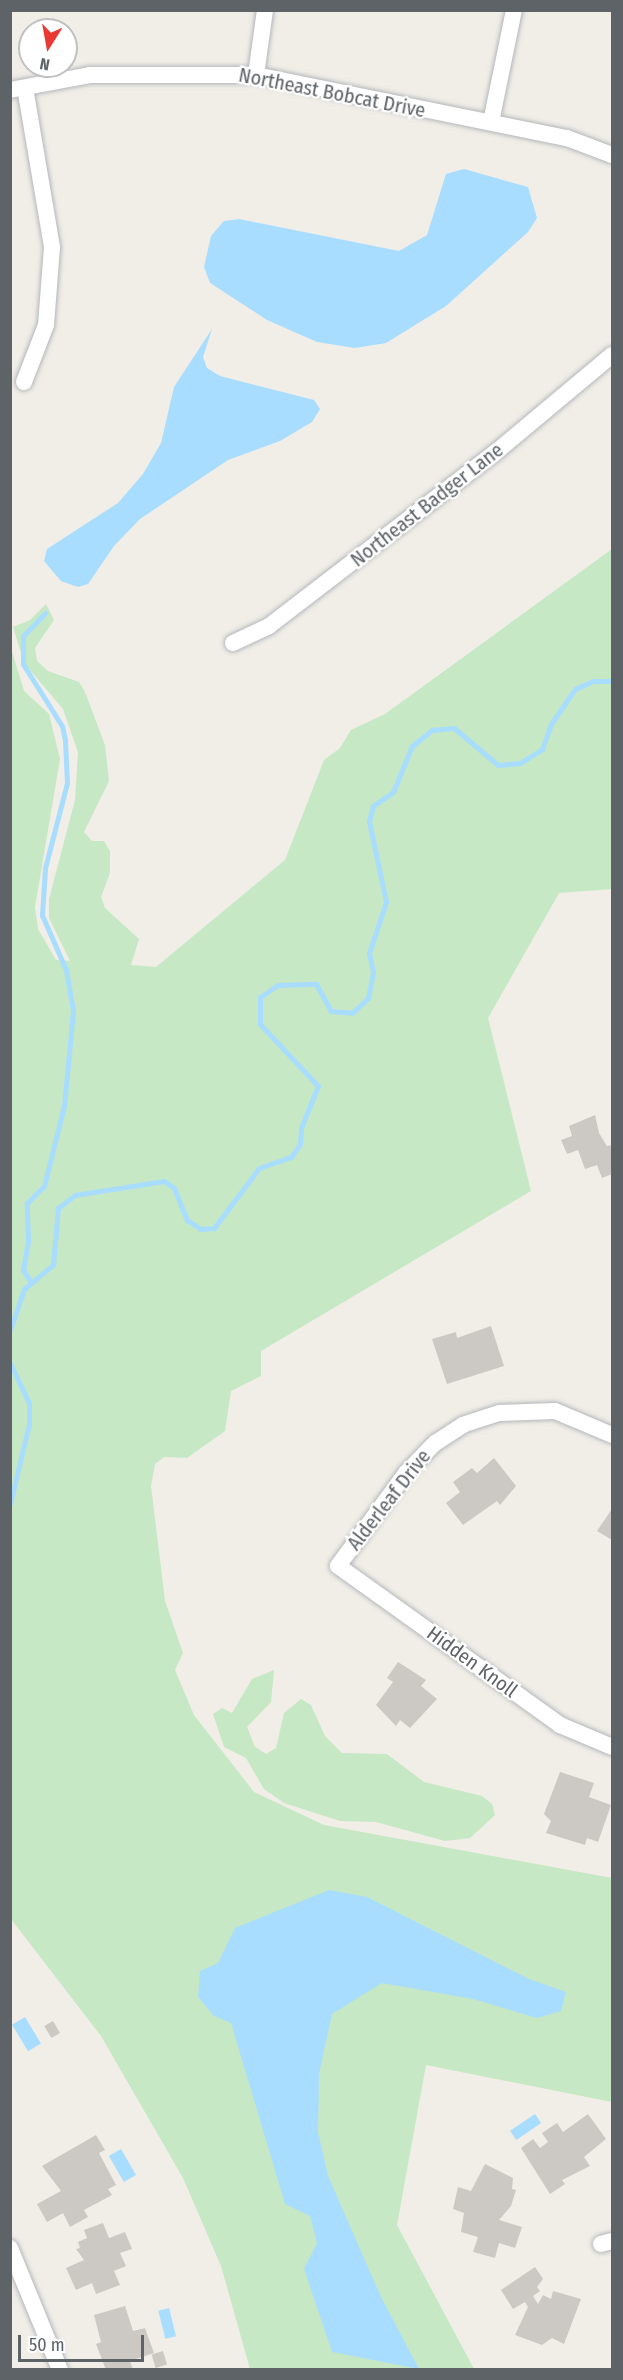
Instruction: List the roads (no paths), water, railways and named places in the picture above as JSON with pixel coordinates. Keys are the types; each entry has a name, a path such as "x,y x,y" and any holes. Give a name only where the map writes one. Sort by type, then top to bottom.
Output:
{"street":[{"path":"256,75 265,10"},
{"path":"491,122 514,10"},
{"name":"Northeast Bobcat Drive","path":"18,89 90,75 256,75 567,138 612,155"},
{"path":"18,89 52,247 46,326 24,382"},
{"name":"Northeast Badger Lane","path":"233,643 269,626 496,452 612,355"},
{"name":"Alderleaf Drive","path":"338,1566 406,1473 435,1443 464,1425 499,1413 555,1411 612,1435"},
{"name":"Hidden Knoll","path":"338,1566 560,1725 612,1747"},
{"path":"10,2248 60,2370"}],"water":[{"path":"464,169 528,187 537,218 528,232 446,306 386,343 355,348 317,342 267,320 210,283 204,267 211,236 224,221 239,219 399,251 427,235 446,174"},
{"path":"212,329 203,357 207,368 220,376 314,400 320,409 312,422 280,441 228,460 140,519 114,546 88,584 78,587 61,581 44,561 47,549 118,503 143,474 161,443 174,387"},
{"path":"329,1890 367,1897 529,1979 566,1992 561,2011 537,2018 473,1999 382,1983 332,2014 319,2074 318,2132 328,2176 381,2297 419,2369 332,2352 304,2269 317,2243 310,2216 285,2204 231,2023 214,2016 198,1997 200,1971 218,1963 235,1928"},
{"path":"25,2017 41,2044 28,2051 12,2025"},
{"path":"535,2114 541,2123 516,2140 510,2131"},
{"path":"121,2149 136,2175 124,2182 109,2156"},
{"path":"169,2308 176,2336 165,2339 158,2311"}],"waterway":[{"path":"30,1281 23,1270 28,1241 27,1203 44,1186 64,1106 73,1011 66,970 42,915 45,868 67,783 65,740 62,726 23,664 23,636 45,613"},
{"path":"10,1330 24,1289 53,1265 58,1208 75,1195 164,1181 174,1188 187,1220 201,1229 214,1228 259,1168 291,1157 300,1144 301,1128 318,1086 260,1024 260,997 278,985 316,984 331,1011 352,1013 368,998 373,972 369,953 386,902 369,821 373,806 393,792 412,746 432,730 454,728 498,765 520,763 542,749 551,724 575,689 593,681 612,681"},
{"path":"10,1363 29,1403 29,1424 10,1504"}]}
